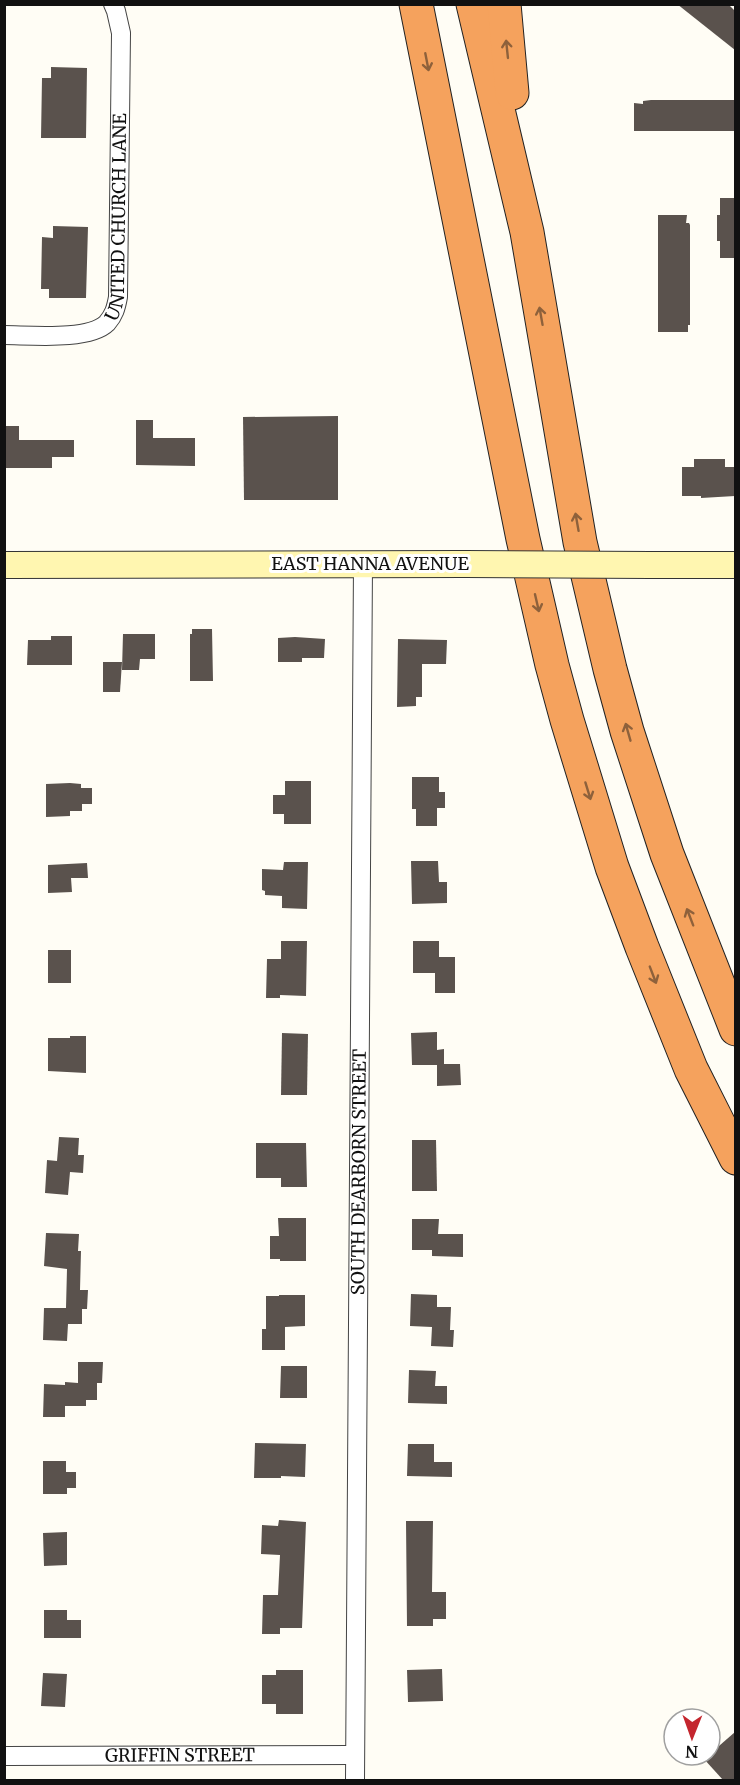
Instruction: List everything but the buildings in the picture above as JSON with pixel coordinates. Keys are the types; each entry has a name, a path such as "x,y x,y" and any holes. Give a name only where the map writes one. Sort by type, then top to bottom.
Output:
{"highway":[{"path":"392,4 426,171 523,539 561,698 612,867 642,947 691,1070 735,1158"},
{"path":"416,4 523,539"},
{"path":"473,4 527,232 580,542 610,669 667,854 735,1029"},
{"path":"504,4 527,232"}],"main road":[{"name":"EAST HANNA AVENUE","path":"4,565 735,565"}],"street":[{"name":"UNITED CHURCH LANE","path":"4,335 75,335 94,332 105,325 115,312 118,297 121,33 113,4"},
{"name":"SOUTH DEARBORN STREET","path":"355,1780 363,564"},
{"name":"GRIFFIN STREET","path":"4,1756 355,1755"}]}
